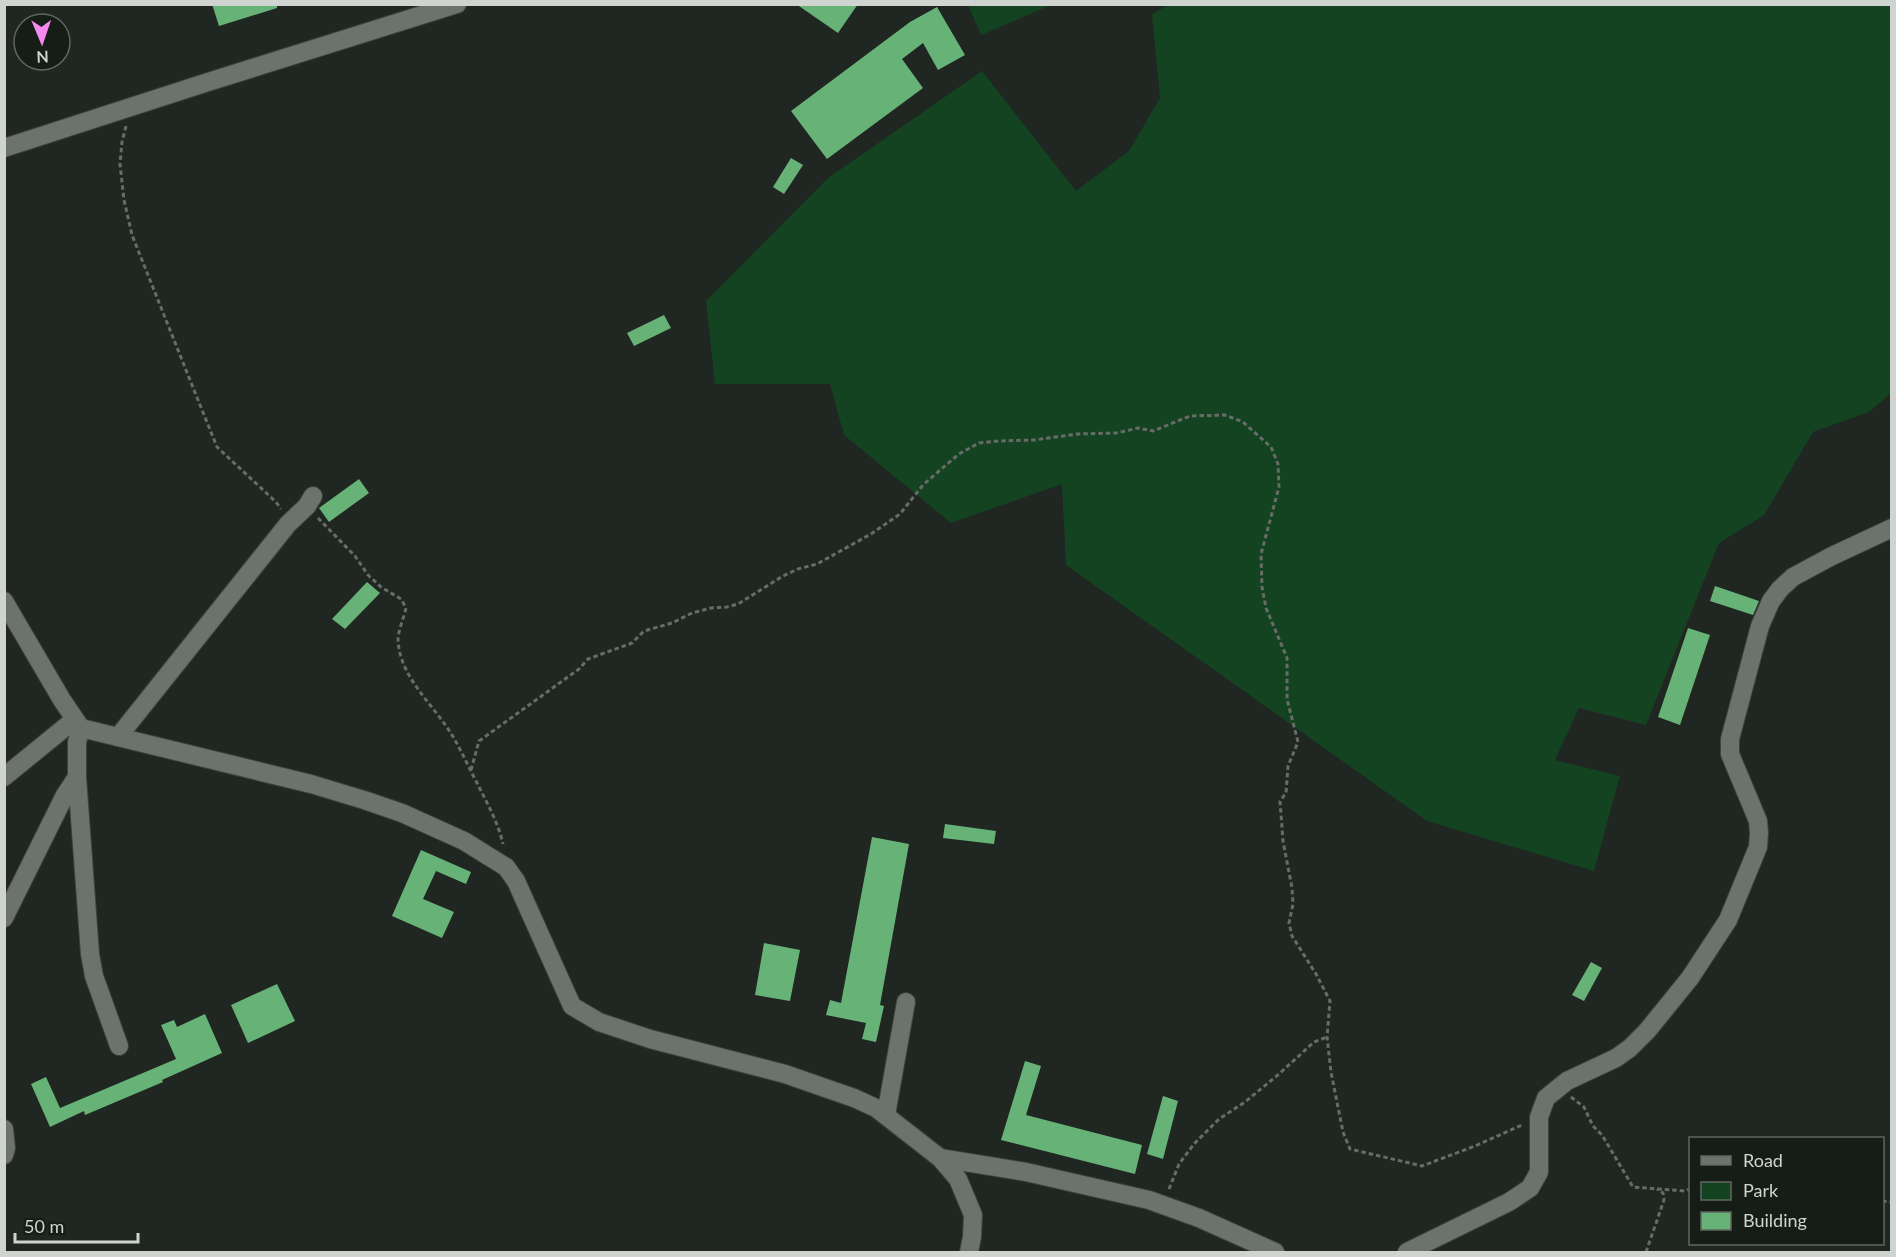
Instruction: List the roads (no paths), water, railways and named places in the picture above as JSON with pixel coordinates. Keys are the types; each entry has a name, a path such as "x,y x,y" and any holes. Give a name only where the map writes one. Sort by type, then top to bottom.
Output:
{"street":[{"path":"4,148 458,4"},
{"path":"118,736 288,524 310,501"},
{"path":"1407,1252 1509,1202 1530,1188 1539,1172 1539,1117 1546,1098 1558,1087 1616,1058 1630,1047 1647,1031 1690,978 1728,920 1755,854 1759,833 1758,821 1730,754 1730,740 1760,626 1780,589 1793,577 1892,528"},
{"path":"4,601 78,724 77,777 90,954 94,976 119,1046"},
{"path":"78,724 311,784 364,800 402,813 464,841 506,867 516,881 572,1006 598,1022 651,1039 785,1074 876,1108 939,1158 958,1179 973,1215 969,1252"},
{"path":"4,777 78,724"},
{"path":"4,918 65,795 77,777"},
{"path":"886,1115 906,1002"},
{"path":"4,1129 6,1148 4,1155"},
{"path":"939,1158 1026,1173 1149,1200 1199,1218 1275,1252"}]}
